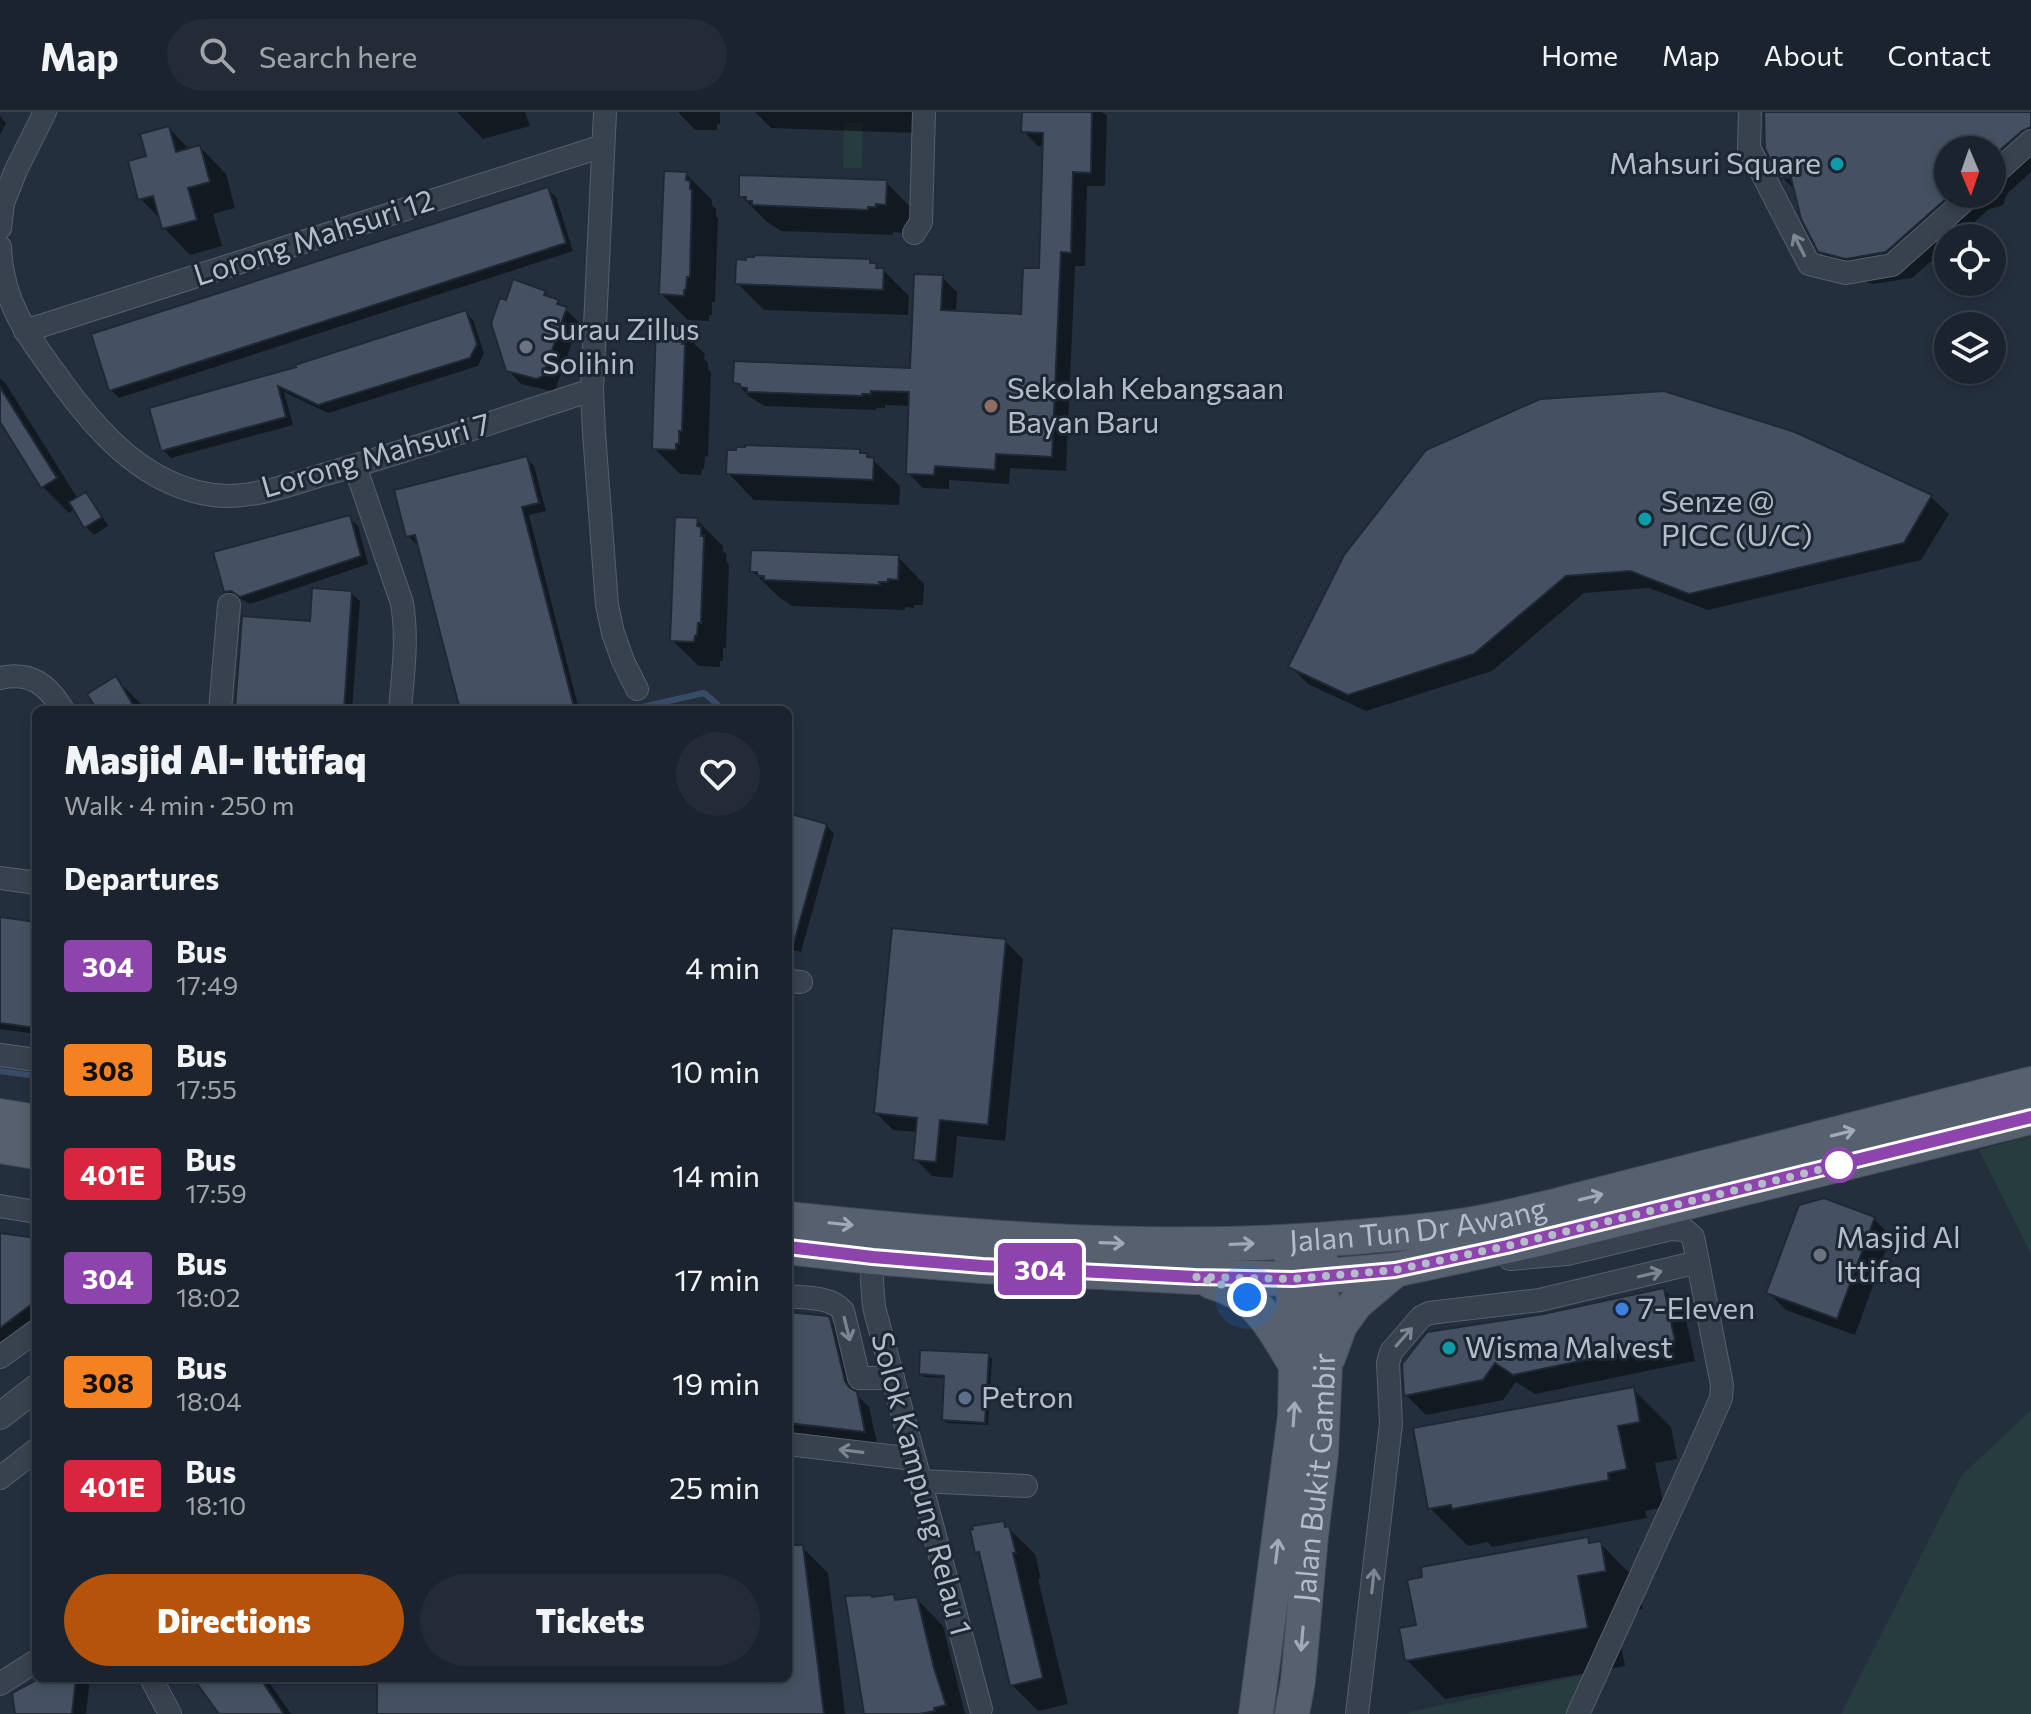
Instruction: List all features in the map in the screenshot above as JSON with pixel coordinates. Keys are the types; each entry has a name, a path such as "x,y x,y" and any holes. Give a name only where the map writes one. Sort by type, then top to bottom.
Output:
{"main road":[{"name":"Jalan Tun Dr Awang","path":"792,1219 979,1238 1194,1246 1305,1242 1400,1234 1488,1222 2031,1084"},
{"path":"0,1116 32,1121"},
{"name":"Jalan Tun Dr Awang","path":"792,1247 982,1266 1195,1277 1307,1278 1395,1270 1461,1257 2031,1117"},
{"path":"0,1146 32,1151"},
{"name":"Jalan Bukit Gambir","path":"1292,1714 1321,1454 1310,1366 1305,1242"},
{"path":"1195,1277 1227,1286 1247,1297 1310,1366 1356,1303 1395,1270"},
{"name":"Jalan Bukit Gambir","path":"1256,1714 1295,1416 1310,1366"}],"street":[{"path":"605,112 592,390 594,433 607,605 618,647 637,689"},
{"path":"914,233 921,222 924,112"},
{"path":"1750,112 1749,148 1809,264 1846,273 1892,265 1956,208"},
{"path":"0,228 3,203 43,113"},
{"path":"2006,163 2031,141"},
{"name":"Lorong Mahsuri 12","path":"25,331 603,146"},
{"name":"Lorong Mahsuri 7","path":"0,247 0,260 14,312 67,390 106,437 123,453 166,481 213,495 239,495 272,489 355,466 592,390"},
{"path":"355,466 402,603 406,645 400,706"},
{"path":"220,706 229,605"},
{"path":"0,678 12,675 36,680 52,693 60,706"},
{"path":"0,878 32,882"},
{"path":"0,1055 32,1059"},
{"path":"0,1206 32,1211"},
{"path":"1461,1257 1493,1260 1567,1254 1671,1229 1685,1230 1693,1237 1722,1385 1721,1398 1578,1714"},
{"name":"Solok Kampung Relau 1","path":"873,1257 874,1307 981,1709"},
{"path":"1357,1714 1391,1424 1388,1363 1391,1352 1421,1317 1429,1313 1540,1300 1698,1262"},
{"path":"792,1296 830,1301 838,1305 843,1311 859,1378 893,1378"},
{"path":"0,1357 32,1334"},
{"path":"0,1416 32,1391"},
{"path":"792,1445 917,1470 1026,1486"},
{"path":"0,1478 32,1453"},
{"path":"0,1684 32,1664"},
{"path":"153,1682 170,1714"}],"green space":[{"path":"844,123 863,123 862,168 843,168"},
{"path":"2031,1136 2031,1254 1979,1150"},
{"path":"2031,1410 2031,1714 1841,1714 1962,1475"},
{"path":"1589,1674 1568,1714 1409,1714 1409,1712"}],"building":[{"path":"1022,112 1092,112 1091,173 1073,172 1071,253 1061,252 1052,457 996,454 995,470 935,466 934,475 906,474 909,392 871,391 871,394 862,396 747,392 747,388 733,383 734,361 910,368 914,274 943,275 941,310 1021,314 1023,268 1039,268 1043,133 1021,132"},
{"name":"Mahsuri Square","path":"1764,112 2031,112 2031,127 2006,145 2006,136 1934,136 1936,208 1886,252 1846,259 1818,252 1801,219 1791,178 1780,178 1765,149"},
{"path":"169,126 176,152 200,145 210,182 188,188 197,220 162,229 153,196 138,200 128,161 146,156 140,134"},
{"path":"664,171 687,172 686,180 690,181 692,190 690,277 687,277 684,296 659,294"},
{"path":"739,175 887,180 886,205 876,204 868,210 752,205 746,197 739,197"},
{"path":"548,187 566,243 109,391 91,334"},
{"path":"746,257 870,259 870,263 877,263 876,268 884,268 883,290 735,284 736,259 746,260"},
{"name":"Surau Zillus Solihin","path":"513,279 546,291 544,295 559,300 557,304 567,307 543,376 537,379 506,371 491,323 500,298 506,300"},
{"path":"466,310 477,344 470,358 318,405 278,386 286,417 161,451 149,408 296,367"},
{"path":"656,325 679,326 679,335 683,335 682,344 685,344 682,431 679,431 676,450 652,449"},
{"path":"0,387 57,478 41,488 0,422"},
{"name":"Senze @ PICC (U/C)","path":"1664,391 1795,432 1932,495 1904,543 1689,594 1630,571 1566,576 1474,654 1348,695 1288,667 1344,555 1426,450 1540,399"},
{"path":"736,447 860,449 860,453 874,458 873,480 726,474 727,450 736,450"},
{"path":"527,456 539,503 522,507 574,706 459,706 415,535 406,537 394,490"},
{"path":"86,492 102,517 84,528 69,502"},
{"path":"350,515 361,556 240,597 231,591 224,592 213,552"},
{"path":"675,517 698,518 697,526 701,527 701,536 704,536 701,623 698,623 694,642 670,641"},
{"path":"751,550 899,555 898,580 888,579 888,582 879,582 880,585 764,580 764,576 758,576 757,572 750,572"},
{"path":"312,588 352,591 344,706 235,706 242,616 310,621"},
{"path":"116,676 134,706 94,706 87,694"},
{"path":"792,814 827,824 792,946"},
{"path":"0,917 32,921 32,1027 0,1023"},
{"path":"892,928 1006,939 988,1125 940,1120 936,1162 913,1160 917,1118 874,1113"},
{"name":"Masjid Al Ittifaq","path":"1824,1198 1875,1217 1837,1319 1766,1293 1799,1205"},
{"path":"0,1233 32,1237 32,1304 0,1328"},
{"path":"1664,1288 1675,1341 1513,1375 1495,1363 1483,1380 1404,1396 1402,1364 1427,1332 1543,1314"},
{"path":"792,1312 830,1318 845,1381 857,1392 865,1432 792,1423"},
{"name":"Petron","path":"920,1350 989,1353 985,1423 942,1420 944,1376 919,1374"},
{"path":"1634,1387 1640,1422 1618,1426 1627,1469 1608,1473 1609,1480 1452,1509 1451,1505 1428,1509 1413,1428"},
{"path":"1004,1521 1005,1527 1009,1526 1016,1553 1013,1553 1043,1678 1010,1686 979,1552 975,1553 970,1530 972,1526"},
{"path":"1588,1537 1589,1543 1601,1541 1606,1571 1578,1576 1588,1628 1405,1661 1399,1628 1416,1625 1407,1580 1422,1577 1421,1567"},
{"path":"792,1545 803,1545 824,1714 377,1714 377,1682 792,1682"},
{"path":"894,1594 895,1600 917,1597 946,1705 934,1708 935,1711 864,1714 845,1596"},
{"path":"33,1682 76,1682 72,1714 15,1714 12,1693"},
{"path":"196,1682 263,1682 284,1714 219,1714"}],"waterway":[{"path":"647,706 704,693 717,704"},
{"path":"0,1071 32,1075"}],"bus line":[{"name":"304","path":"792,1247 982,1266 1195,1277 1293,1279 1395,1270 1507,1246 2031,1117"}],"place":[{"name":"Mahsuri Square","path":"1837,164"},
{"name":"Surau Zillus Solihin","path":"526,347"},
{"name":"Sekolah Kebangsaan Bayan Baru","path":"991,406"},
{"name":"Senze @ PICC (U/C)","path":"1645,519"},
{"name":"Masjid Al Ittifaq","path":"1820,1255"},
{"name":"7-Eleven","path":"1622,1309"},
{"name":"Wisma Malvest","path":"1449,1348"},
{"name":"Petron","path":"965,1398"}],"route":[{"path":"1247,1297 1227,1286 1195,1277 1293,1279 1395,1270 1461,1257 1839,1165"}]}
